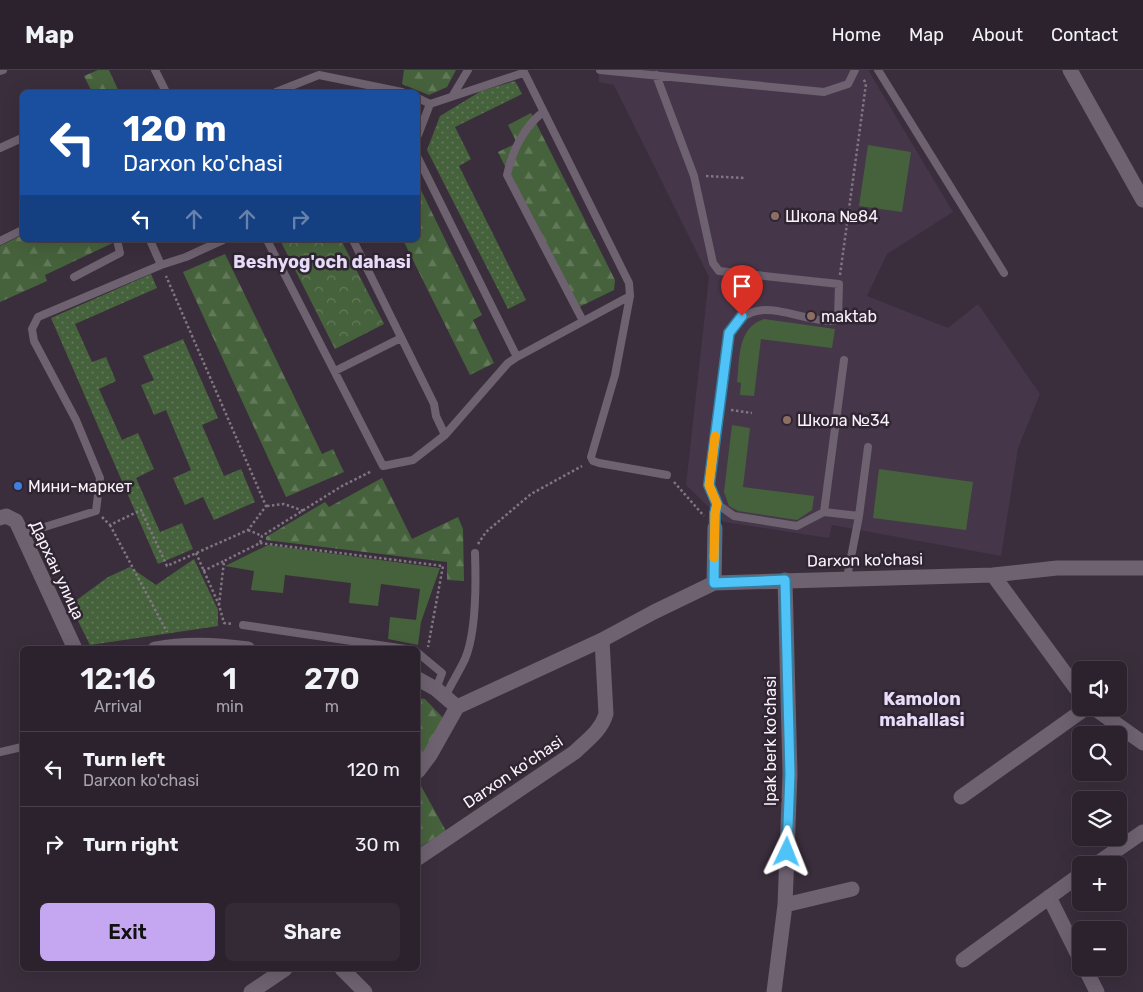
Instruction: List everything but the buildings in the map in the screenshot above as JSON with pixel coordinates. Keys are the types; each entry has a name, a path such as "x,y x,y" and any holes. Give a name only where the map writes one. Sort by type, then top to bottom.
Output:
{"street":[{"path":"1070,70 1143,200"},
{"name":"Дархан улица","path":"0,518 6,516 16,521 74,646"},
{"path":"714,583 715,528"},
{"name":"Darxon ko'chasi","path":"457,707 602,640 714,583 993,575 1057,568 1143,568"},
{"path":"993,575 1072,686"},
{"name":"Ipak berk ko'chasi","path":"774,992 785,905 790,774 785,580"},
{"name":"Darxon ko'chasi","path":"420,857 575,752 599,728 606,714 602,640"},
{"path":"169,646 207,644 223,646"},
{"path":"420,680 457,707 430,755 420,768"},
{"path":"962,797 1075,716"},
{"path":"1105,716 1143,744"},
{"path":"1108,856 1143,832"},
{"path":"963,960 1072,880"},
{"path":"785,905 852,889"},
{"path":"1049,896 1072,943"},
{"path":"250,992 282,971"},
{"path":"344,971 365,992"},
{"path":"1089,976 1097,992"}],"lane":[{"path":"155,70 165,90"},
{"path":"453,95 468,70"},
{"path":"600,70 824,92 848,84 855,70"},
{"path":"878,70 1004,273"},
{"path":"420,130 430,104 523,71 629,283 630,296 615,375 591,458 593,461 667,475"},
{"path":"281,90 319,75 331,74 394,90"},
{"path":"656,75 694,176 713,263 719,270 839,284 838,317 834,321 764,309 742,316 729,333 709,485 717,504 715,528"},
{"path":"420,99 430,104"},
{"path":"543,112 531,122 513,153 507,175 583,322"},
{"path":"0,148 20,139"},
{"path":"420,162 517,357"},
{"path":"0,241 20,231"},
{"path":"74,277 120,254 117,242"},
{"path":"151,242 161,264"},
{"path":"22,534 96,511 100,478 76,420 34,341 32,329 38,317 161,264 186,257 219,242"},
{"path":"268,242 383,466 413,460 445,435 508,364 517,357 630,296"},
{"path":"354,242 434,404 445,435"},
{"path":"334,371 401,338"},
{"path":"824,512 844,360"},
{"path":"847,578 859,516 868,447"},
{"path":"717,504 734,516 797,526 824,512 859,516"},
{"path":"440,693 466,657 476,585 474,553"},
{"path":"243,625 386,646"},
{"path":"420,655 442,673 440,693"},
{"path":"0,752 20,747"}],"path":[{"path":"839,284 866,84 862,77"},
{"path":"694,176 744,178"},
{"path":"161,264 266,506"},
{"path":"730,410 752,413"},
{"path":"474,553 480,539 486,532 531,494 593,461"},
{"path":"260,543 262,536 342,486 383,466"},
{"path":"667,475 715,528"},
{"path":"110,525 141,510 167,566 248,530 266,506 284,504 304,511"},
{"path":"96,511 110,525 174,645"},
{"path":"248,530 262,536"},
{"path":"203,571 260,543 443,566 432,614 426,660"},
{"path":"196,553 219,605 224,623 243,625"},
{"path":"219,605 224,561"}],"shaded area":[{"name":"maktab","path":"599,70 868,70 953,212 887,254 867,296 948,328 978,304 1040,394 1018,448 1001,556 832,525 829,538 724,522 686,485 709,277 614,85 599,82"}],"green space":[{"path":"98,70 109,70 118,90 91,90 84,76"},
{"path":"404,70 456,70 447,87 429,95 402,84"},
{"path":"515,81 522,94 455,127 471,159 459,166 526,300 508,309 427,150 440,116 481,91"},
{"path":"531,113 615,280 614,290 575,309 498,152 517,143 508,125"},
{"path":"868,145 911,152 902,212 859,206"},
{"path":"420,188 482,315 473,320 494,363 470,375 404,242 420,242"},
{"path":"20,236 20,242 115,242 45,275 47,281 0,302 0,246"},
{"path":"281,242 342,242 384,324 335,349"},
{"path":"225,254 322,454 333,449 344,472 286,497 183,272"},
{"path":"151,274 157,288 75,324 92,362 106,357 116,381 99,389 122,440 138,433 154,469 136,478 160,532 182,523 193,549 158,564 51,318"},
{"path":"764,319 835,329 832,348 761,339 754,396 740,395 741,383 737,382 741,345 749,329 755,323"},
{"path":"183,339 218,418 202,425 224,476 241,469 255,502 214,520 203,497 185,505 173,478 191,470 166,410 154,415 141,385 154,380 143,356"},
{"path":"732,425 750,428 743,487 814,496 812,510 797,520 738,511 729,506 724,492"},
{"path":"879,469 973,482 966,530 873,518"},
{"path":"382,478 412,539 458,517 463,529 464,581 447,580 447,562 266,540 266,537 325,502 329,507"},
{"path":"268,545 440,568 421,622 418,645 388,639 390,617 416,620 420,589 381,584 378,606 349,603 351,583 285,575 283,593 251,590 254,571 225,566"},
{"path":"194,559 218,610 218,626 90,645 70,605 108,577 130,567 156,585"},
{"path":"420,698 425,699 445,720 439,742 420,757"},
{"path":"421,786 446,831 420,847"}],"slow traffic":[{"path":"714,558 717,504 712,496 709,485 715,436"}],"place":[{"name":"Школа №84","path":"775,216"},
{"name":"maktab","path":"811,316"},
{"name":"Школа №34","path":"787,420"},
{"name":"Мини-маркет","path":"18,486"}],"district":[{"name":"Beshyog'och dahasi","path":"322,262"},
{"name":"Kamolon mahallasi","path":"922,709"}],"route":[{"path":"742,316 729,333 709,485 712,496 717,504 715,513 714,583 785,580 790,774 787,852"}]}
